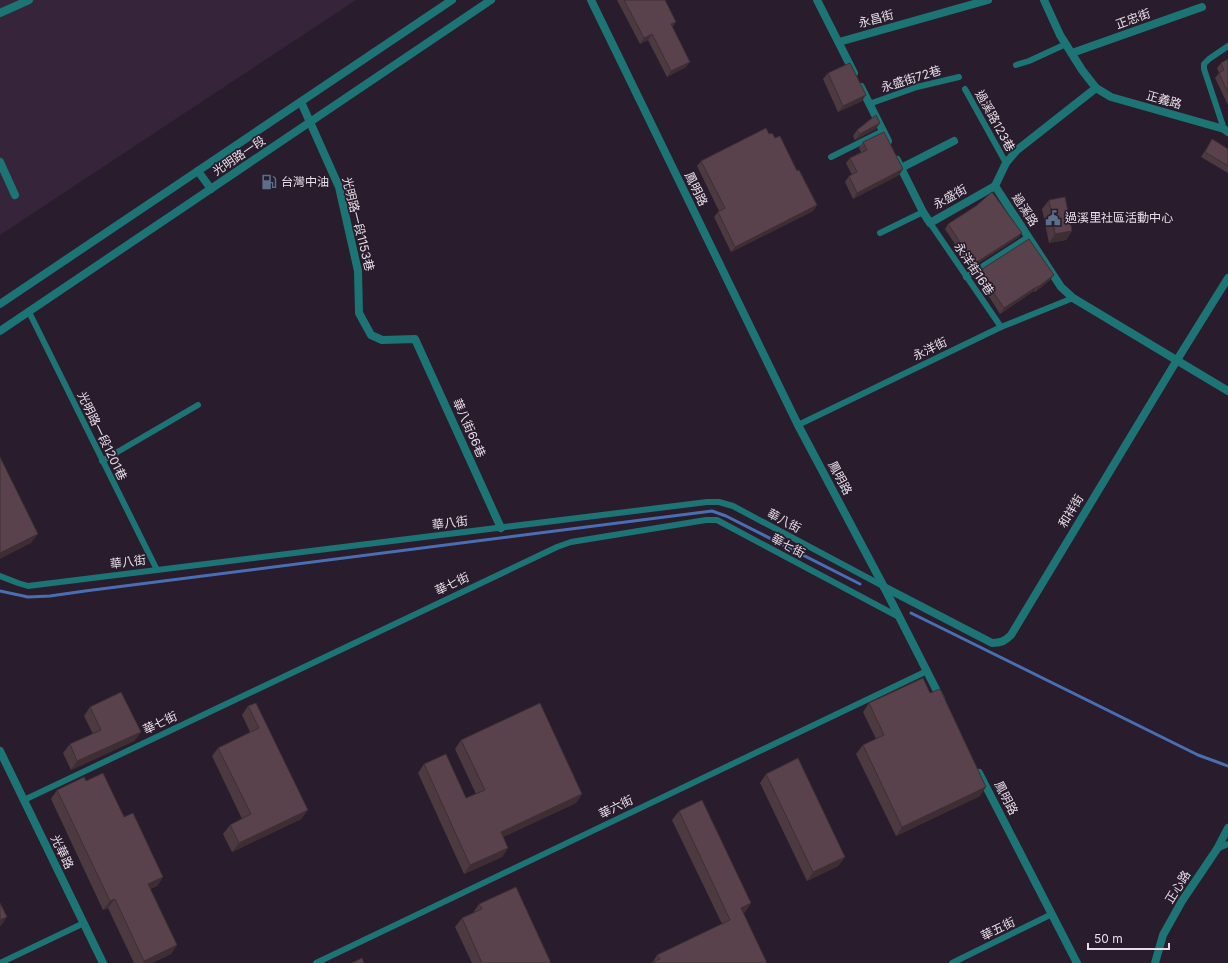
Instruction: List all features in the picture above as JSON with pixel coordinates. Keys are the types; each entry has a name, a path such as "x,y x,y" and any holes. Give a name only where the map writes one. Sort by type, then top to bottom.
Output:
{"street":[{"path":"0,14 29,0"},
{"name":"光明路一段","path":"0,304 452,0"},
{"name":"光明路一段","path":"0,331 491,0"},
{"name":"永盛街","path":"817,0 923,212 930,223 995,186"},
{"name":"永昌街","path":"839,42 988,0"},
{"path":"995,186 1006,163 1017,150 1096,88 1066,44 1044,0"},
{"name":"鳳明路","path":"593,1 798,424 884,587 944,706"},
{"name":"正忠街","path":"1072,54 1202,7"},
{"name":"正義路","path":"1096,88 1111,97 1226,130"},
{"name":"光明路一段1153巷","path":"301,102 339,187 358,271 359,313 370,335 382,340 415,339"},
{"path":"901,168 954,141"},
{"path":"0,162 15,195"},
{"path":"198,171 211,189"},
{"name":"過溪路","path":"995,186 1061,287 1073,298 1228,391"},
{"name":"和祥街","path":"884,587 992,643 1004,641 1011,635 1176,360 1228,278"},
{"name":"華八街66巷","path":"415,339 500,528"},
{"name":"光華路","path":"0,751 103,963"},
{"name":"鳳明路","path":"977,768 1077,963"},
{"name":"正心路","path":"1155,963 1163,935 1182,901 1217,849 1228,828"}],"lane":[{"path":"1016,65 1066,44"},
{"path":"1226,130 1204,69 1204,64 1208,59 1228,46"},
{"name":"永盛街72巷","path":"869,104 916,87 959,77"},
{"name":"過溪路123巷","path":"965,89 1006,163"},
{"path":"832,156 882,131"},
{"path":"880,233 923,212"},
{"name":"永洋街16巷","path":"930,223 1001,327"},
{"path":"966,277 1028,237"},
{"name":"永洋街","path":"798,424 1001,327 1073,298"},
{"name":"光明路一段1201巷","path":"28,312 157,570"},
{"path":"102,461 198,405"},
{"name":"華八街","path":"0,576 18,584 28,586 707,502 719,502 733,506 884,587"},
{"name":"華七街","path":"24,800 557,547 571,542 706,520 716,520 899,617"},
{"name":"華六街","path":"316,963 926,671"},
{"path":"1217,849 1228,844"},
{"name":"華五街","path":"952,963 1052,914"},
{"path":"0,963 84,923"}],"shaded area":[{"path":"0,0 356,0 0,235"}],"building":[{"path":"624,0 665,0 676,22 671,24 690,62 671,71 652,34 644,38"},
{"path":"1228,59 1228,93 1219,73 1224,70 1221,63"},
{"path":"850,63 866,95 843,106 828,73"},
{"path":"876,115 880,123 860,134 857,130"},
{"path":"766,128 769,134 772,133 775,138 780,136 797,171 799,170 817,205 735,247 718,212 725,208 701,161"},
{"path":"884,132 903,169 857,193 849,176 857,172 850,158 867,150 863,142"},
{"path":"1212,139 1228,149 1228,166 1205,152"},
{"path":"992,192 1022,233 974,264 948,224 976,206"},
{"path":"1065,197 1072,231 1055,234 1049,200"},
{"path":"1029,239 1054,275 1038,287 1004,308 979,271"},
{"path":"0,457 38,534 0,553"},
{"path":"923,678 930,693 940,689 986,787 902,827 863,745 884,735 869,703"},
{"path":"121,692 141,732 77,761 70,744 101,730 90,707"},
{"path":"256,703 308,810 239,843 230,825 251,814 218,748 259,728 248,706"},
{"path":"540,703 582,794 501,832 508,848 470,865 424,764 446,754 466,798 485,790 461,740"},
{"path":"798,758 845,857 813,872 766,774"},
{"path":"103,773 124,817 133,813 163,877 148,884 177,945 144,961 115,899 110,901 57,790 84,777 86,781"},
{"path":"702,800 751,903 741,908 767,963 651,963 660,959 657,955 730,920 679,811"},
{"path":"516,887 551,963 482,963 462,918 482,909 479,904"},
{"path":"0,903 7,917 0,920"},
{"path":"362,958 364,963 352,963"}],"waterway":[{"path":"0,591 28,597 50,596 712,511 726,516 860,584"},
{"path":"911,613 1198,755 1228,766"}],"place":[{"name":"台灣中油","path":"269,182"},
{"name":"過溪里社區活動中心","path":"1053,218"}]}
